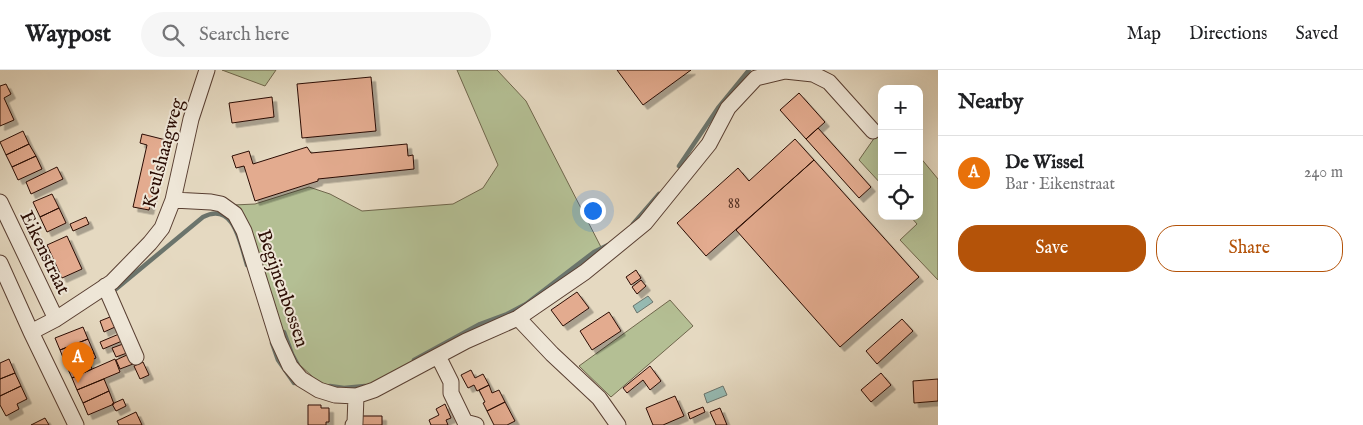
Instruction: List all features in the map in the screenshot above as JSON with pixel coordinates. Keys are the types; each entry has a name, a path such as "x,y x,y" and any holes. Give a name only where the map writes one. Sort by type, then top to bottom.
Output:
{"street":[{"name":"Keulshaagweg","path":"31,332 56,319 112,282 162,228 173,200 191,119 207,70"},
{"name":"Begijnenbossen","path":"173,200 221,204 235,214 244,231 278,340 290,366 301,379 320,390 335,395 356,396 374,390 466,341 518,318 585,272 645,223 709,144 728,108 756,78 785,71 813,74 829,82 873,131"},
{"name":"Eikenstraat","path":"0,202 56,319"},
{"path":"0,263 76,425"},
{"path":"105,286 136,357"},
{"path":"518,318 552,354 599,398 618,425"},
{"path":"438,356 451,382 451,393 465,422 476,425"},
{"path":"353,425 355,423 356,396"}],"green space":[{"path":"222,70 276,70 265,86"},
{"path":"457,70 497,70 526,101 603,251 518,309 469,330 362,391 328,391 287,353 234,205 255,204 309,187 330,194 362,211 453,204 483,188 498,165"},
{"path":"878,136 878,181 859,160 875,137"},
{"path":"923,161 938,179 938,280 900,240 917,224 914,220 923,220"},
{"path":"670,300 693,326 611,397 579,366"}],"water":[{"path":"648,296 653,302 637,313 633,306"},
{"path":"723,386 727,395 707,403 704,394"}],"building":[{"path":"617,70 691,70 643,105"},
{"path":"371,77 376,131 302,138 297,84"},
{"path":"6,84 11,94 4,98 14,120 0,126 0,86"},
{"path":"799,93 825,122 806,139 780,110"},
{"path":"272,97 274,117 232,123 229,103"},
{"path":"818,128 871,187 859,198 806,139"},
{"path":"23,131 29,144 6,155 0,142"},
{"path":"142,134 166,140 149,210 133,207 147,145 140,143"},
{"path":"795,139 814,160 706,256 677,223 738,168 749,181"},
{"path":"29,144 36,156 12,167 6,155"},
{"path":"407,144 408,156 413,155 414,169 318,179 318,181 255,201 244,166 236,168 232,156 249,151 253,164 307,147 311,153"},
{"path":"36,156 42,169 18,180 12,167"},
{"path":"814,160 919,277 840,347 736,230"},
{"path":"57,167 63,179 31,194 26,182"},
{"path":"52,194 59,208 40,217 33,202"},
{"path":"59,208 66,223 47,232 40,217"},
{"path":"86,217 89,224 73,231 70,224"},
{"path":"67,236 82,269 62,278 47,245"},
{"path":"636,270 641,278 631,285 626,277"},
{"path":"641,280 646,286 637,294 632,287"},
{"path":"577,292 589,308 563,326 551,310"},
{"path":"609,312 621,331 592,350 580,331"},
{"path":"110,317 115,327 104,332 100,321"},
{"path":"902,319 913,331 877,364 866,351"},
{"path":"83,327 88,339 60,350 55,338"},
{"path":"119,334 122,341 103,349 100,342"},
{"path":"88,339 94,353 66,365 60,350"},
{"path":"123,344 127,353 116,357 112,348"},
{"path":"94,353 96,358 89,361 92,369 72,378 66,365"},
{"path":"129,354 133,364 120,369 116,360"},
{"path":"9,359 15,373 0,379 0,363"},
{"path":"115,359 120,372 77,390 72,378"},
{"path":"143,362 149,375 140,379 134,366"},
{"path":"650,366 661,381 650,390 643,380 627,393 623,388"},
{"path":"471,370 475,378 483,374 489,385 477,391 474,385 468,388 461,375"},
{"path":"15,373 21,386 0,396 0,379"},
{"path":"881,373 891,385 871,402 861,390"},
{"path":"104,379 109,391 83,403 77,390"},
{"path":"938,379 938,401 914,403 913,381"},
{"path":"489,385 492,393 499,390 505,402 487,411 479,390"},
{"path":"21,386 27,399 17,404 19,409 6,416 0,405 0,396"},
{"path":"109,391 114,404 88,415 83,403"},
{"path":"675,396 684,416 663,425 653,425 646,408"},
{"path":"123,399 126,406 116,411 112,404"},
{"path":"505,402 515,421 507,425 494,425 487,411"},
{"path":"445,404 451,418 446,420 448,425 431,425 429,420 439,415 436,409"},
{"path":"308,405 321,405 321,408 329,408 329,422 326,422 326,425 308,425"},
{"path":"703,407 705,412 690,419 688,413"},
{"path":"720,408 727,425 716,425 710,412"},
{"path":"136,412 142,425 119,425 117,421"},
{"path":"362,416 382,416 382,425 362,425"},
{"path":"45,418 49,425 31,425"}],"waterway":[{"path":"679,166 718,108 749,70"},
{"path":"633,224 659,194"},
{"path":"116,289 203,217 214,214 222,215 229,219 238,236 247,265"},
{"path":"414,360 480,324 507,314 526,304 594,252 608,245"},
{"path":"284,332 299,367"},
{"path":"272,343 278,360 294,383"},
{"path":"330,386 344,388 365,386"}],"place":[{"name":"De Wissel","path":"78,383"}]}
